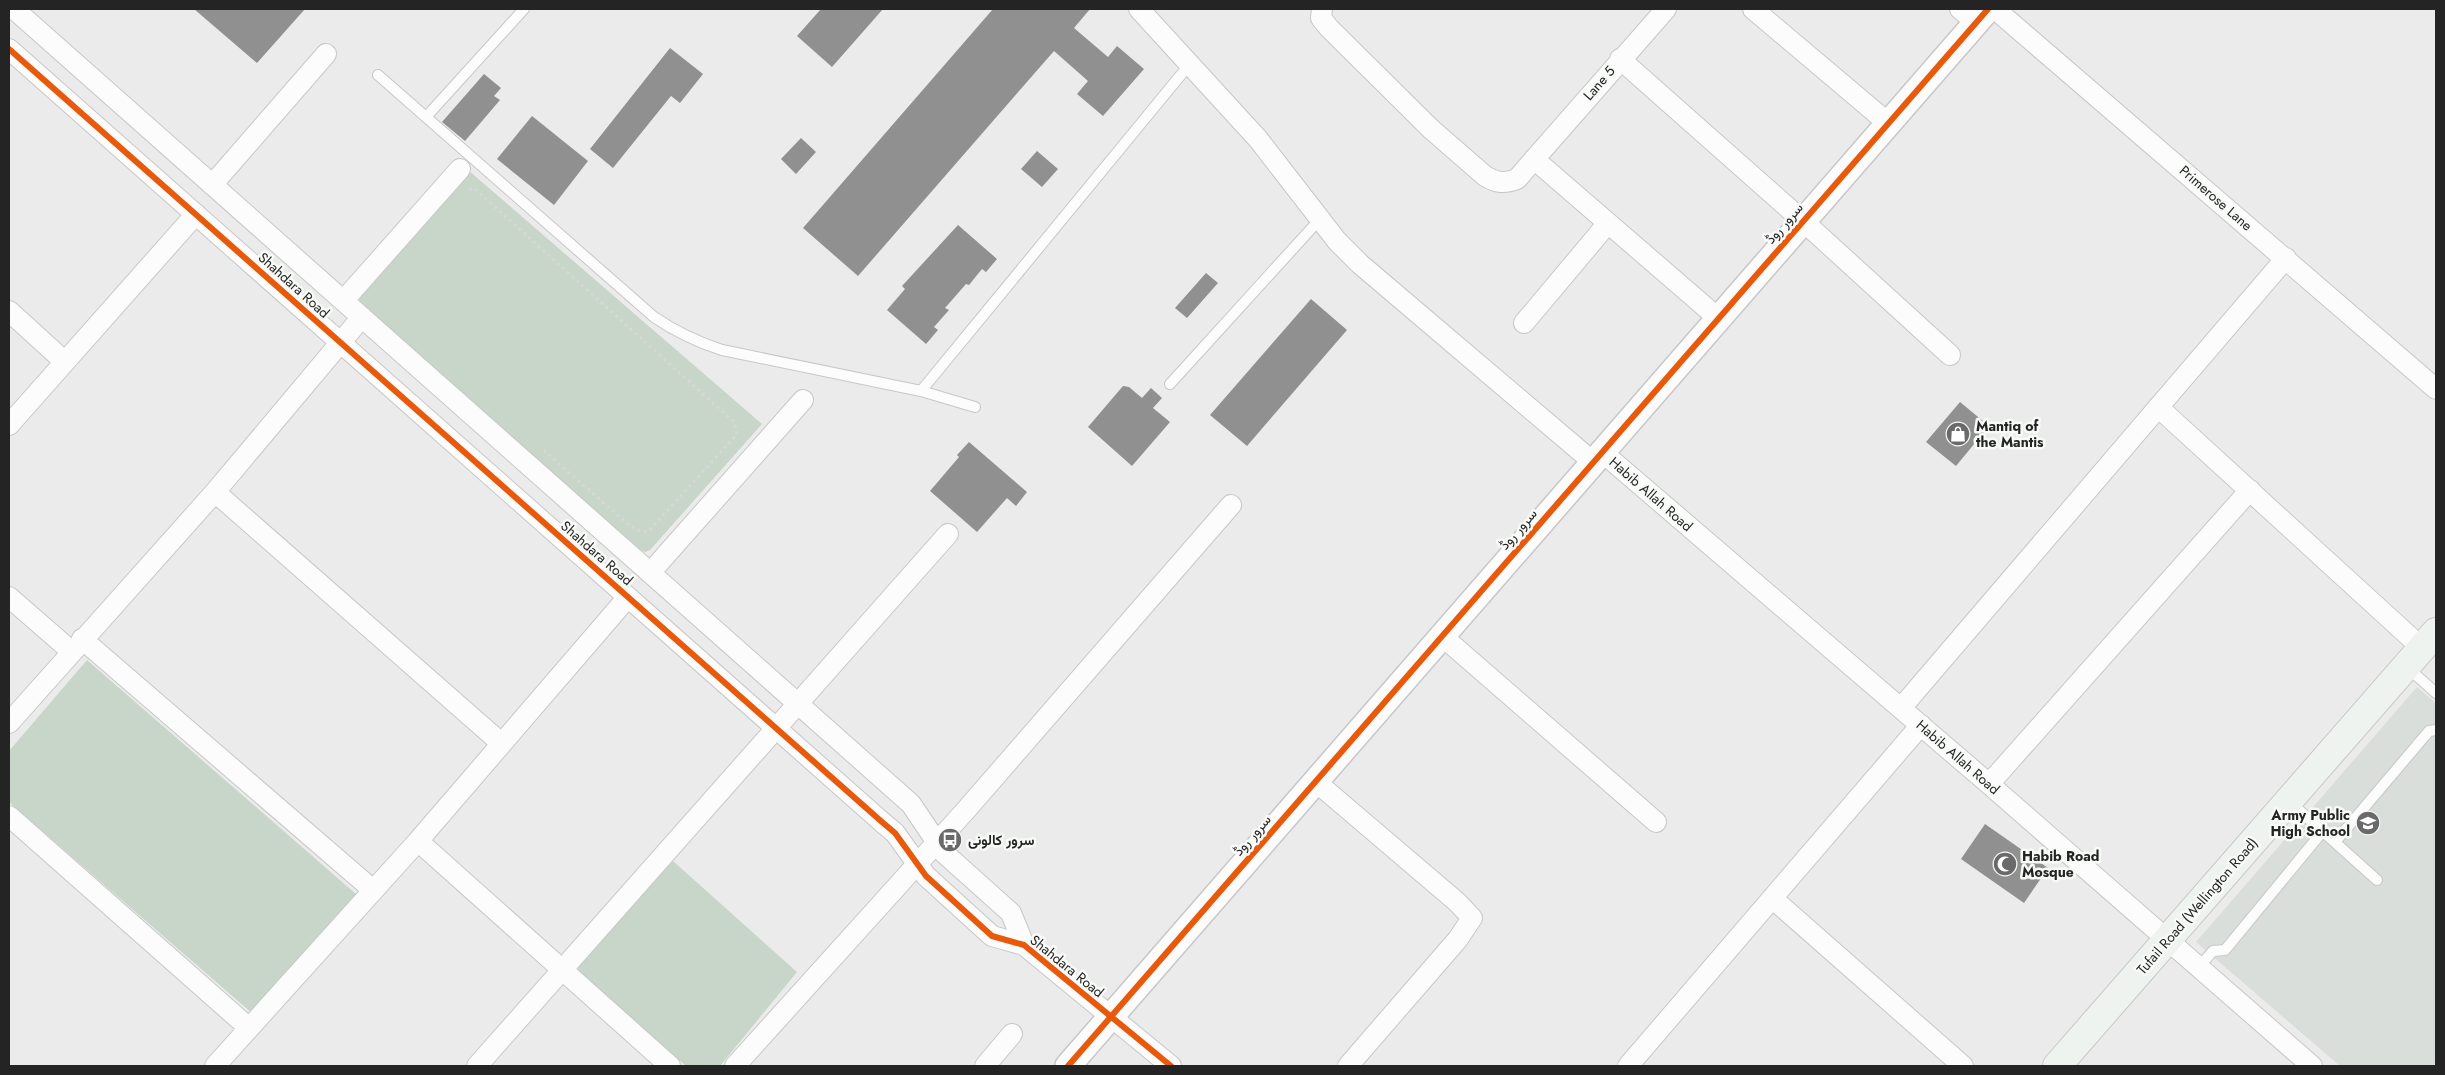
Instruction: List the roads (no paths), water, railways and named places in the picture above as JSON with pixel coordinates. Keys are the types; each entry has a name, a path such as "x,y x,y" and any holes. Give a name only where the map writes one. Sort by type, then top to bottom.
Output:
{"main road":[{"name":"Tufail Road (Wellington Road)","path":"2057,1066 2422,649"}],"street":[{"name":"Shahdara Road","path":"14,9 911,804 936,843 960,870 1010,913 1024,944 1171,1066"},
{"name":"Habib Allah Road","path":"1138,9 1258,139 1320,219 1360,264 1598,457 1901,708 2312,1066"},
{"name":"Lane 5","path":"1322,9 1321,18 1329,28 1432,129 1485,176 1495,182 1507,183 1517,179 1620,59 1666,9"},
{"path":"1753,9 1888,124"},
{"name":"سرور روڈ","path":"1068,1066 1888,124 1980,12"},
{"name":"Primerose Lane","path":"1980,12 2286,258 2436,388"},
{"name":"Shahdara Road","path":"9,49 895,833 917,865 945,895 992,936 1024,944"},
{"path":"212,185 326,54"},
{"path":"1620,59 1803,221 1950,355"},
{"path":"1534,159 1718,318"},
{"path":"344,300 460,168"},
{"path":"9,425 196,214"},
{"path":"1524,323 1608,223"},
{"path":"1901,708 2286,258"},
{"path":"9,311 65,362"},
{"path":"9,723 76,645 215,492 362,317"},
{"path":"650,573 803,400"},
{"path":"2158,407 2422,649"},
{"path":"1989,784 2250,490"},
{"path":"215,492 501,743"},
{"path":"735,1066 917,865 1231,504"},
{"path":"477,1066 948,534"},
{"path":"9,597 76,645 373,890"},
{"path":"214,1066 418,841 628,597"},
{"path":"1442,636 1656,822"},
{"path":"1628,1066 1921,725"},
{"path":"1315,781 1457,902 1472,918 1458,939 1348,1066"},
{"path":"9,816 249,1028"},
{"path":"418,841 670,1066"},
{"path":"1772,898 1963,1066"},
{"path":"986,1066 1012,1034"}],"lane":[{"path":"426,117 524,9"},
{"path":"921,391 1189,65"},
{"path":"378,75 654,317 673,330 697,342 722,350 921,391 975,407"},
{"path":"1170,384 1320,219"},
{"path":"2422,649 2436,693"},
{"path":"2335,842 2429,730 2436,730"},
{"path":"2289,801 2377,880"},
{"path":"2198,968 2213,951 2225,950 2323,831"}],"place":[{"name":"Mantiq of the Mantis","path":"1958,434"},
{"name":"Army Public High School","path":"2368,823"},
{"name":"سرور کالونی","path":"950,840"},
{"name":"Habib Road Mosque","path":"2005,864"}]}
